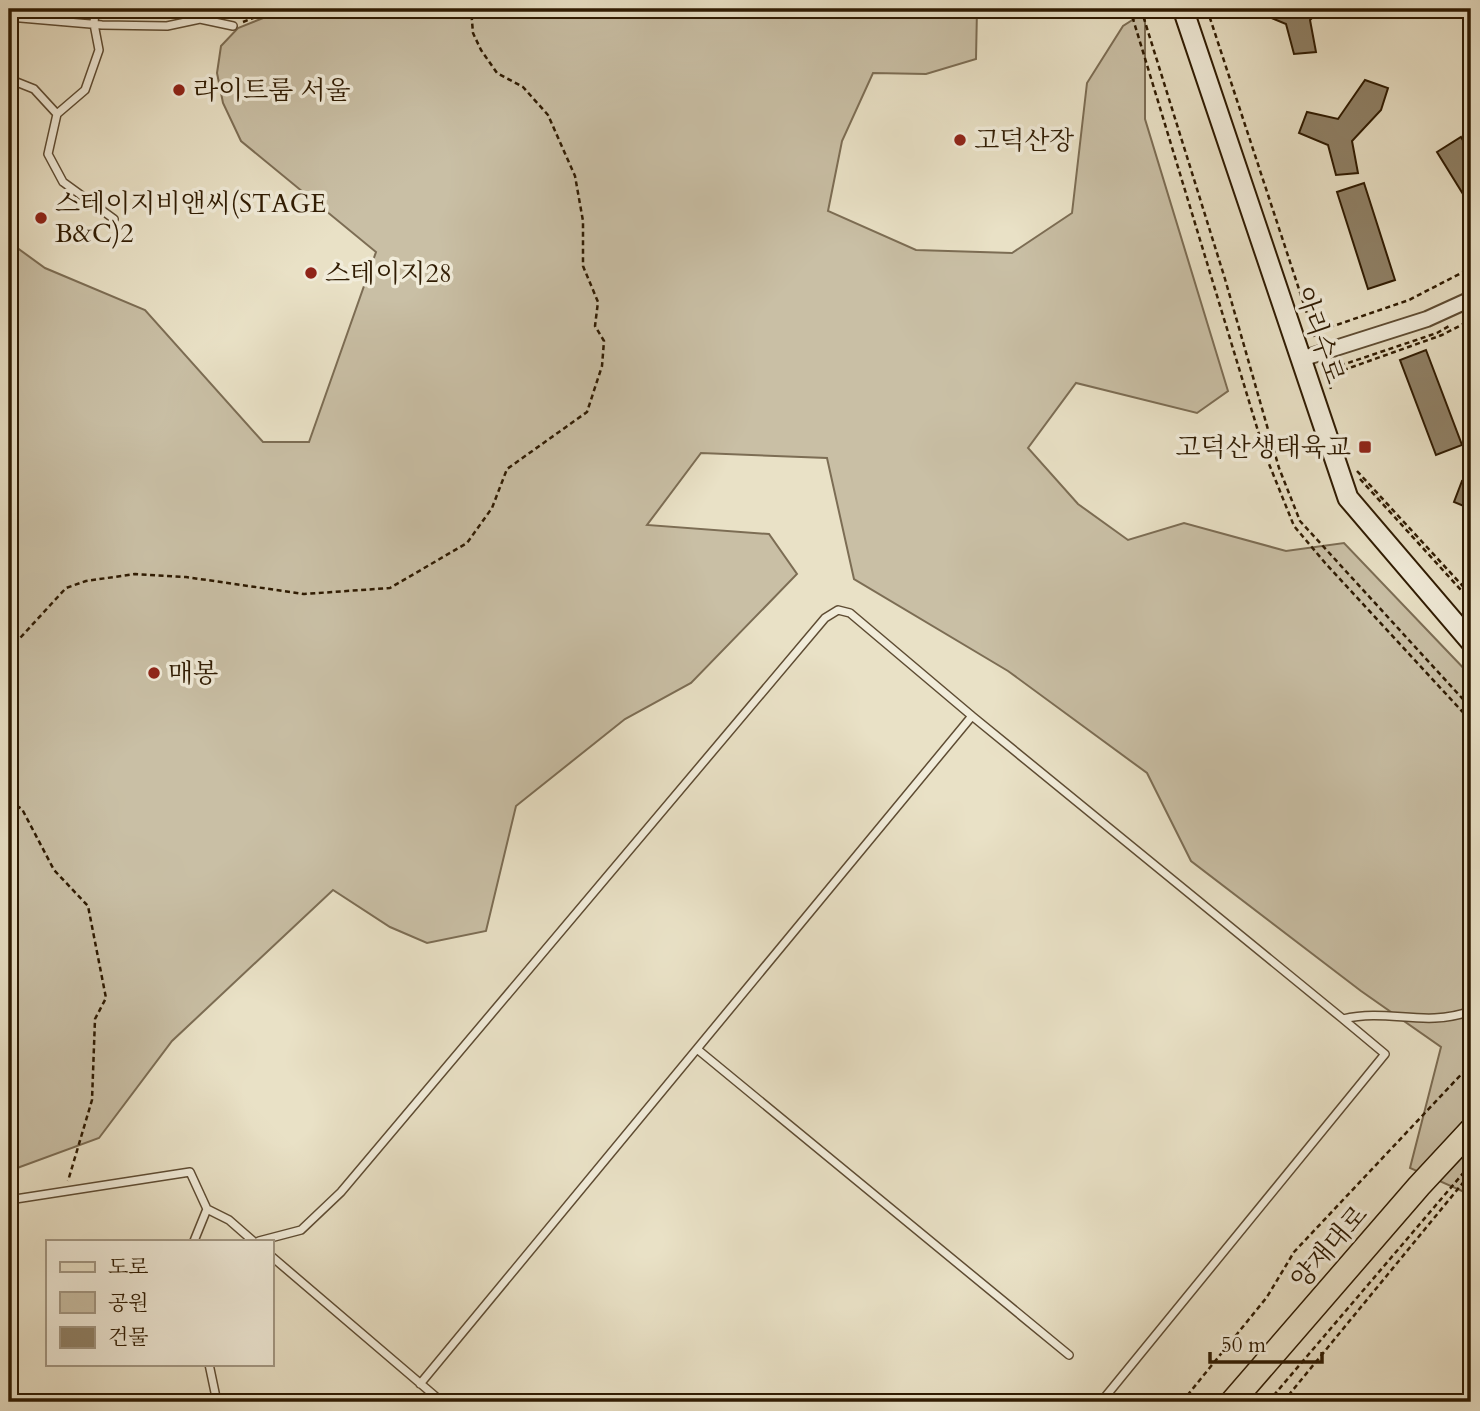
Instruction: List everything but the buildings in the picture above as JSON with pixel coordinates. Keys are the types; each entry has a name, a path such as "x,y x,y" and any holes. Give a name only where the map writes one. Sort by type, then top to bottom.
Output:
{"main road":[{"name":"아리수로","path":"1183,9 1312,356 1349,498 1471,642"},
{"name":"양재대로","path":"1232,1402 1419,1185 1471,1130"}],"street":[{"path":"1312,356 1427,319 1471,299"}],"lane":[{"path":"95,9 94,24 99,50 85,90 57,114 48,154 63,182 114,219"},
{"path":"9,17 94,24 167,26 200,19 233,26"},
{"path":"9,79 34,89 57,114"},
{"path":"263,1240 301,1230 341,1192 825,618 838,610 850,614 1385,1054 1101,1402"},
{"path":"420,1384 972,716"},
{"path":"1343,1019 1380,1015 1421,1020 1448,1019 1471,1011"},
{"path":"697,1049 1069,1355"},
{"path":"9,1200 190,1172 207,1209 229,1220 252,1240"},
{"path":"194,1240 207,1209"},
{"path":"273,1258 442,1402"},
{"path":"209,1366 217,1402"}],"path":[{"path":"233,26 276,9"},
{"path":"9,650 66,588 86,581 135,574 186,577 304,594 390,588 467,543 492,508 507,469 587,412 602,366 604,341 595,326 598,302 583,266 583,221 575,176 548,115 523,87 497,72 481,50 473,33 471,9"},
{"path":"1130,9 1265,454 1294,526 1471,721"},
{"path":"1140,9 1225,279 1279,468 1300,521 1471,708"},
{"path":"1205,9 1313,333 1312,356"},
{"path":"1205,9 1312,356 1327,376 1334,400"},
{"path":"1313,333 1409,300 1471,268"},
{"path":"1323,371 1437,333 1471,314"},
{"path":"1327,376 1442,335 1471,320"},
{"path":"1323,371 1329,397"},
{"path":"1471,595 1355,471 1471,601"},
{"path":"9,801 23,808 54,870 88,906 106,998 95,1019 92,1100 65,1192"},
{"path":"1182,1402 1267,1297 1294,1252 1471,1064"},
{"path":"1268,1402 1471,1164"},
{"path":"1283,1402 1471,1173"}],"green space":[{"path":"286,9 977,9 976,59 926,74 873,73 842,141 828,211 916,250 1012,253 1072,213 1087,83 1123,26 1145,12 1145,119 1228,391 1197,413 1076,383 1028,448 1078,504 1128,540 1184,523 1286,551 1344,543 1471,676 1471,1195 1410,1168 1441,1047 1361,991 1191,861 1147,773 1008,671 854,579 827,458 701,453 647,525 769,534 797,574 691,683 625,719 516,806 486,931 427,943 390,927 333,890 172,1041 99,1138 9,1171 9,242 45,268 145,310 263,442 309,442 376,252 241,141 223,103 217,73 221,46 238,28"}],"place":[{"name":"라이트룸 서울","path":"179,90"},
{"name":"고덕산장","path":"960,140"},
{"name":"스테이지비앤씨(STAGE B&C)2","path":"41,218"},
{"name":"스테이지28","path":"311,273"},
{"name":"고덕산생태육교","path":"1365,447"},
{"name":"매봉","path":"154,673"}]}
